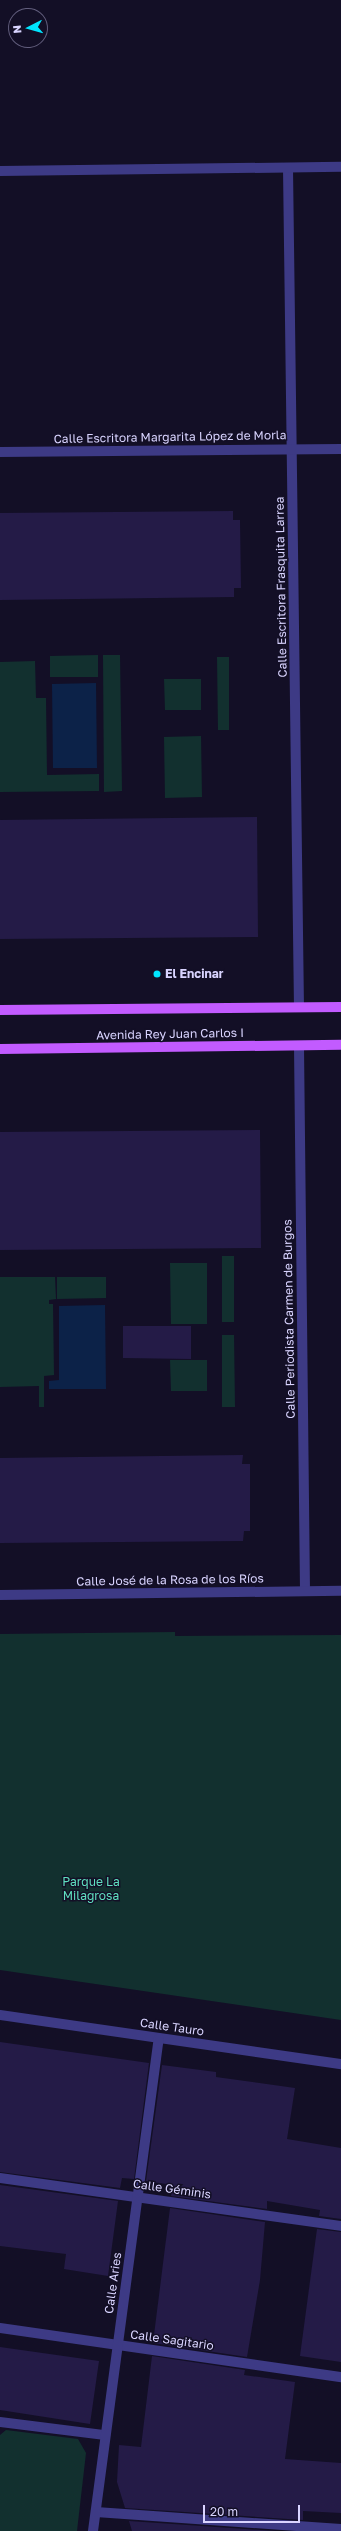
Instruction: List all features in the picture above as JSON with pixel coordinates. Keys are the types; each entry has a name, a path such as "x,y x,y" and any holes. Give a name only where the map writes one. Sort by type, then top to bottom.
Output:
{"main road":[{"path":"0,1010 341,1007"},
{"name":"Avenida Rey Juan Carlos I","path":"0,1049 341,1045"}],"street":[{"path":"0,171 341,167"},
{"name":"Calle Escritora Frasquita Larrea","path":"288,168 293,449 299,1007"},
{"name":"Calle Escritora Margarita López de Morla","path":"0,452 341,449"},
{"name":"Calle Periodista Carmen de Burgos","path":"299,1046 305,1591"},
{"name":"Calle José de la Rosa de los Ríos","path":"0,1595 341,1591"},
{"name":"Calle Tauro","path":"0,2014 341,2064"},
{"name":"Calle Aries","path":"93,2531 159,2038"},
{"name":"Calle Géminis","path":"0,2178 341,2226"},
{"name":"Calle Sagitario","path":"0,2328 341,2377"},
{"path":"0,2422 105,2434"},
{"path":"96,2512 341,2529"}],"green space":[{"path":"98,655 98,677 50,677 50,656"},
{"path":"103,655 120,655 122,791 104,792"},
{"path":"217,657 229,657 229,730 218,730"},
{"path":"35,661 36,698 46,698 47,775 99,774 99,791 0,792 0,662"},
{"path":"164,679 201,679 201,710 165,710"},
{"path":"201,736 202,797 165,798 164,737"},
{"path":"222,1256 234,1256 234,1322 222,1322"},
{"path":"170,1263 207,1263 207,1324 171,1324"},
{"path":"0,1277 55,1277 56,1299 49,1300 49,1304 53,1304 54,1375 44,1376 44,1407 39,1407 39,1386 0,1387"},
{"path":"57,1277 106,1277 106,1298 57,1299"},
{"path":"222,1335 234,1335 235,1407 222,1407"},
{"path":"170,1360 207,1360 207,1391 171,1391"},
{"name":"Parque La Milagrosa","path":"175,1632 175,1636 341,1635 341,2020 0,1970 0,1634"},
{"path":"6,2430 78,2439 86,2453 77,2531 0,2531 0,2435"}],"water":[{"path":"96,683 97,768 53,768 52,684"},
{"path":"105,1305 106,1389 49,1389 49,1381 59,1380 59,1306"}],"building":[{"path":"233,511 233,520 240,520 241,588 234,588 234,597 0,600 0,513"},
{"path":"257,817 258,937 0,939 0,820"},
{"path":"260,1130 261,1248 0,1250 0,1132"},
{"path":"123,1326 191,1326 191,1359 123,1358"},
{"path":"243,1455 242,1464 250,1464 250,1531 244,1531 243,1541 0,1543 0,1458"},
{"path":"0,2042 149,2063 134,2179 122,2178 120,2188 0,2172"},
{"path":"162,2065 216,2072 216,2077 295,2088 287,2139 341,2148 341,2219 319,2216 320,2210 267,2201 267,2209 171,2196 173,2185 146,2181"},
{"path":"0,2185 118,2201 108,2276 64,2269 66,2254 0,2246"},
{"path":"170,2208 265,2222 260,2280 247,2357 153,2343"},
{"path":"317,2229 341,2232 341,2362 300,2356"},
{"path":"0,2347 99,2361 90,2424 0,2410"},
{"path":"152,2356 245,2370 244,2375 295,2382 285,2459 341,2463 341,2513 303,2511 303,2520 125,2508 117,2482 119,2445 141,2447"},
{"path":"129,2521 276,2531 132,2531"}],"place":[{"name":"El Encinar","path":"157,974"}]}
